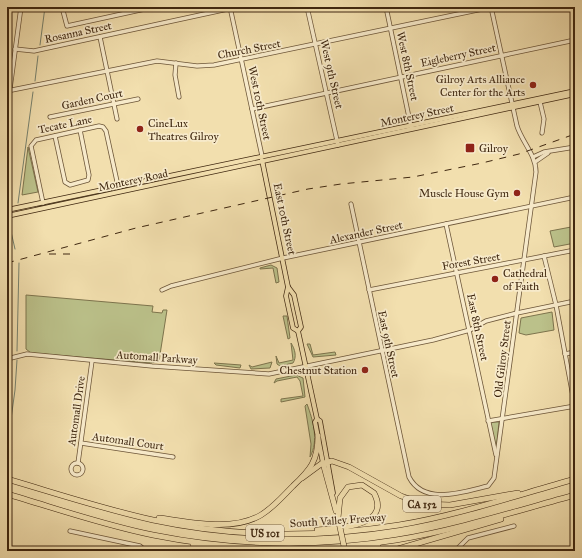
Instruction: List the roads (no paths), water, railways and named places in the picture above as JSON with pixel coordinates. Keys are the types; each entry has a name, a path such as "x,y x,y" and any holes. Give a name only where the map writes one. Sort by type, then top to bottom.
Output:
{"highway":[{"path":"302,478 316,459 318,436"},
{"path":"129,514 205,523 244,522 267,511 302,478 326,462"},
{"name":"CA 152","path":"326,462 345,465 395,494 424,504 450,505 510,493 525,493"},
{"name":"East 10th Street","path":"326,462 345,551"},
{"name":"South Valley Freeway","path":"7,478 129,514 206,529 270,534 335,532 393,526 444,516 575,479"},
{"path":"270,534 326,529 365,522 372,517 376,510 377,501 374,493 362,485 348,487 340,498 338,518"},
{"name":"US 101","path":"7,494 114,526 184,540 254,548 306,548 371,543 422,535 574,495"},
{"path":"391,551 400,547 484,524 574,495"},
{"path":"345,551 422,535"},
{"path":"184,540 197,546 223,551"}],"main road":[{"name":"Monterey Street","path":"263,162 337,143 512,106 575,91"},
{"name":"Monterey Street","path":"512,106 540,102 575,94"},
{"name":"Monterey Street","path":"262,156 337,143"},
{"name":"East 10th Street","path":"262,156 288,287 286,296 293,328 298,331"},
{"name":"Monterey Road","path":"7,210 262,156"},
{"name":"Monterey Road","path":"7,216 263,162"},
{"name":"East 10th Street","path":"288,287 294,294 301,327 298,331 317,419 320,421 326,462"},
{"name":"East 10th Street","path":"317,419 315,422 326,462"}],"street":[{"path":"7,111 8,91 16,50 21,7"},
{"path":"62,7 67,26 138,8 154,7"},
{"name":"Rosanna Street","path":"16,50 34,51 237,7"},
{"name":"West 9th Street","path":"307,7 327,92 337,143"},
{"name":"West 8th Street","path":"386,7 411,127"},
{"name":"Church Street","path":"8,91 157,61 202,66 492,7"},
{"name":"Old Gilroy Street","path":"414,486 422,492 435,495 488,486 494,478 536,172 535,162 520,135 512,106 492,7"},
{"name":"West 10th Street","path":"230,8 262,156"},
{"path":"100,37 117,119"},
{"name":"Eigleberry Street","path":"252,109 575,40"},
{"path":"176,63 175,75 179,96"},
{"name":"Garden Court","path":"50,117 138,99"},
{"path":"540,102 544,119 542,133"},
{"name":"Tecate Lane","path":"43,203 31,147 32,142 80,130 99,126 103,127 106,131 118,186"},
{"path":"55,136 65,182 70,186 86,182 89,177 80,130"},
{"path":"533,157 544,152 548,153 575,147"},
{"path":"535,162 548,153"},
{"name":"Alexander Street","path":"162,290 171,286 283,258 575,197"},
{"name":"East 9th Street","path":"352,204 409,477 414,486"},
{"name":"East 8th Street","path":"446,224 470,330 496,458"},
{"name":"Forest Street","path":"369,290 575,250"},
{"path":"488,421 575,406 556,305 544,256"},
{"name":"Automall Parkway","path":"7,358 27,354 92,361 260,374 382,351 470,330 486,321 575,301"},
{"path":"565,354 575,352"},
{"name":"Automall Drive","path":"78,463 92,361"},
{"name":"Automall Court","path":"80,443 173,457"},
{"path":"455,551 468,538 514,526"},
{"path":"70,531 140,546 146,551"}],"waterway":[{"path":"40,45 45,7"},
{"path":"35,81 38,56"},
{"path":"18,203 33,92"},
{"path":"9,223 15,249"},
{"path":"17,351 19,263"},
{"path":"7,448 15,390 17,360"}],"railway":[{"path":"7,263 136,228 308,189 341,184 413,177 482,163 519,154 575,134"},
{"path":"49,254 73,254"}],"place":[{"name":"Gilroy Arts Alliance Center for the Arts","path":"533,85"},
{"name":"CineLux Theatres Gilroy","path":"140,129"},
{"name":"Gilroy","path":"470,148"},
{"name":"Muscle House Gym","path":"517,193"},
{"name":"Cathedral of Faith","path":"495,279"},
{"name":"Chestnut Station","path":"365,370"}]}
